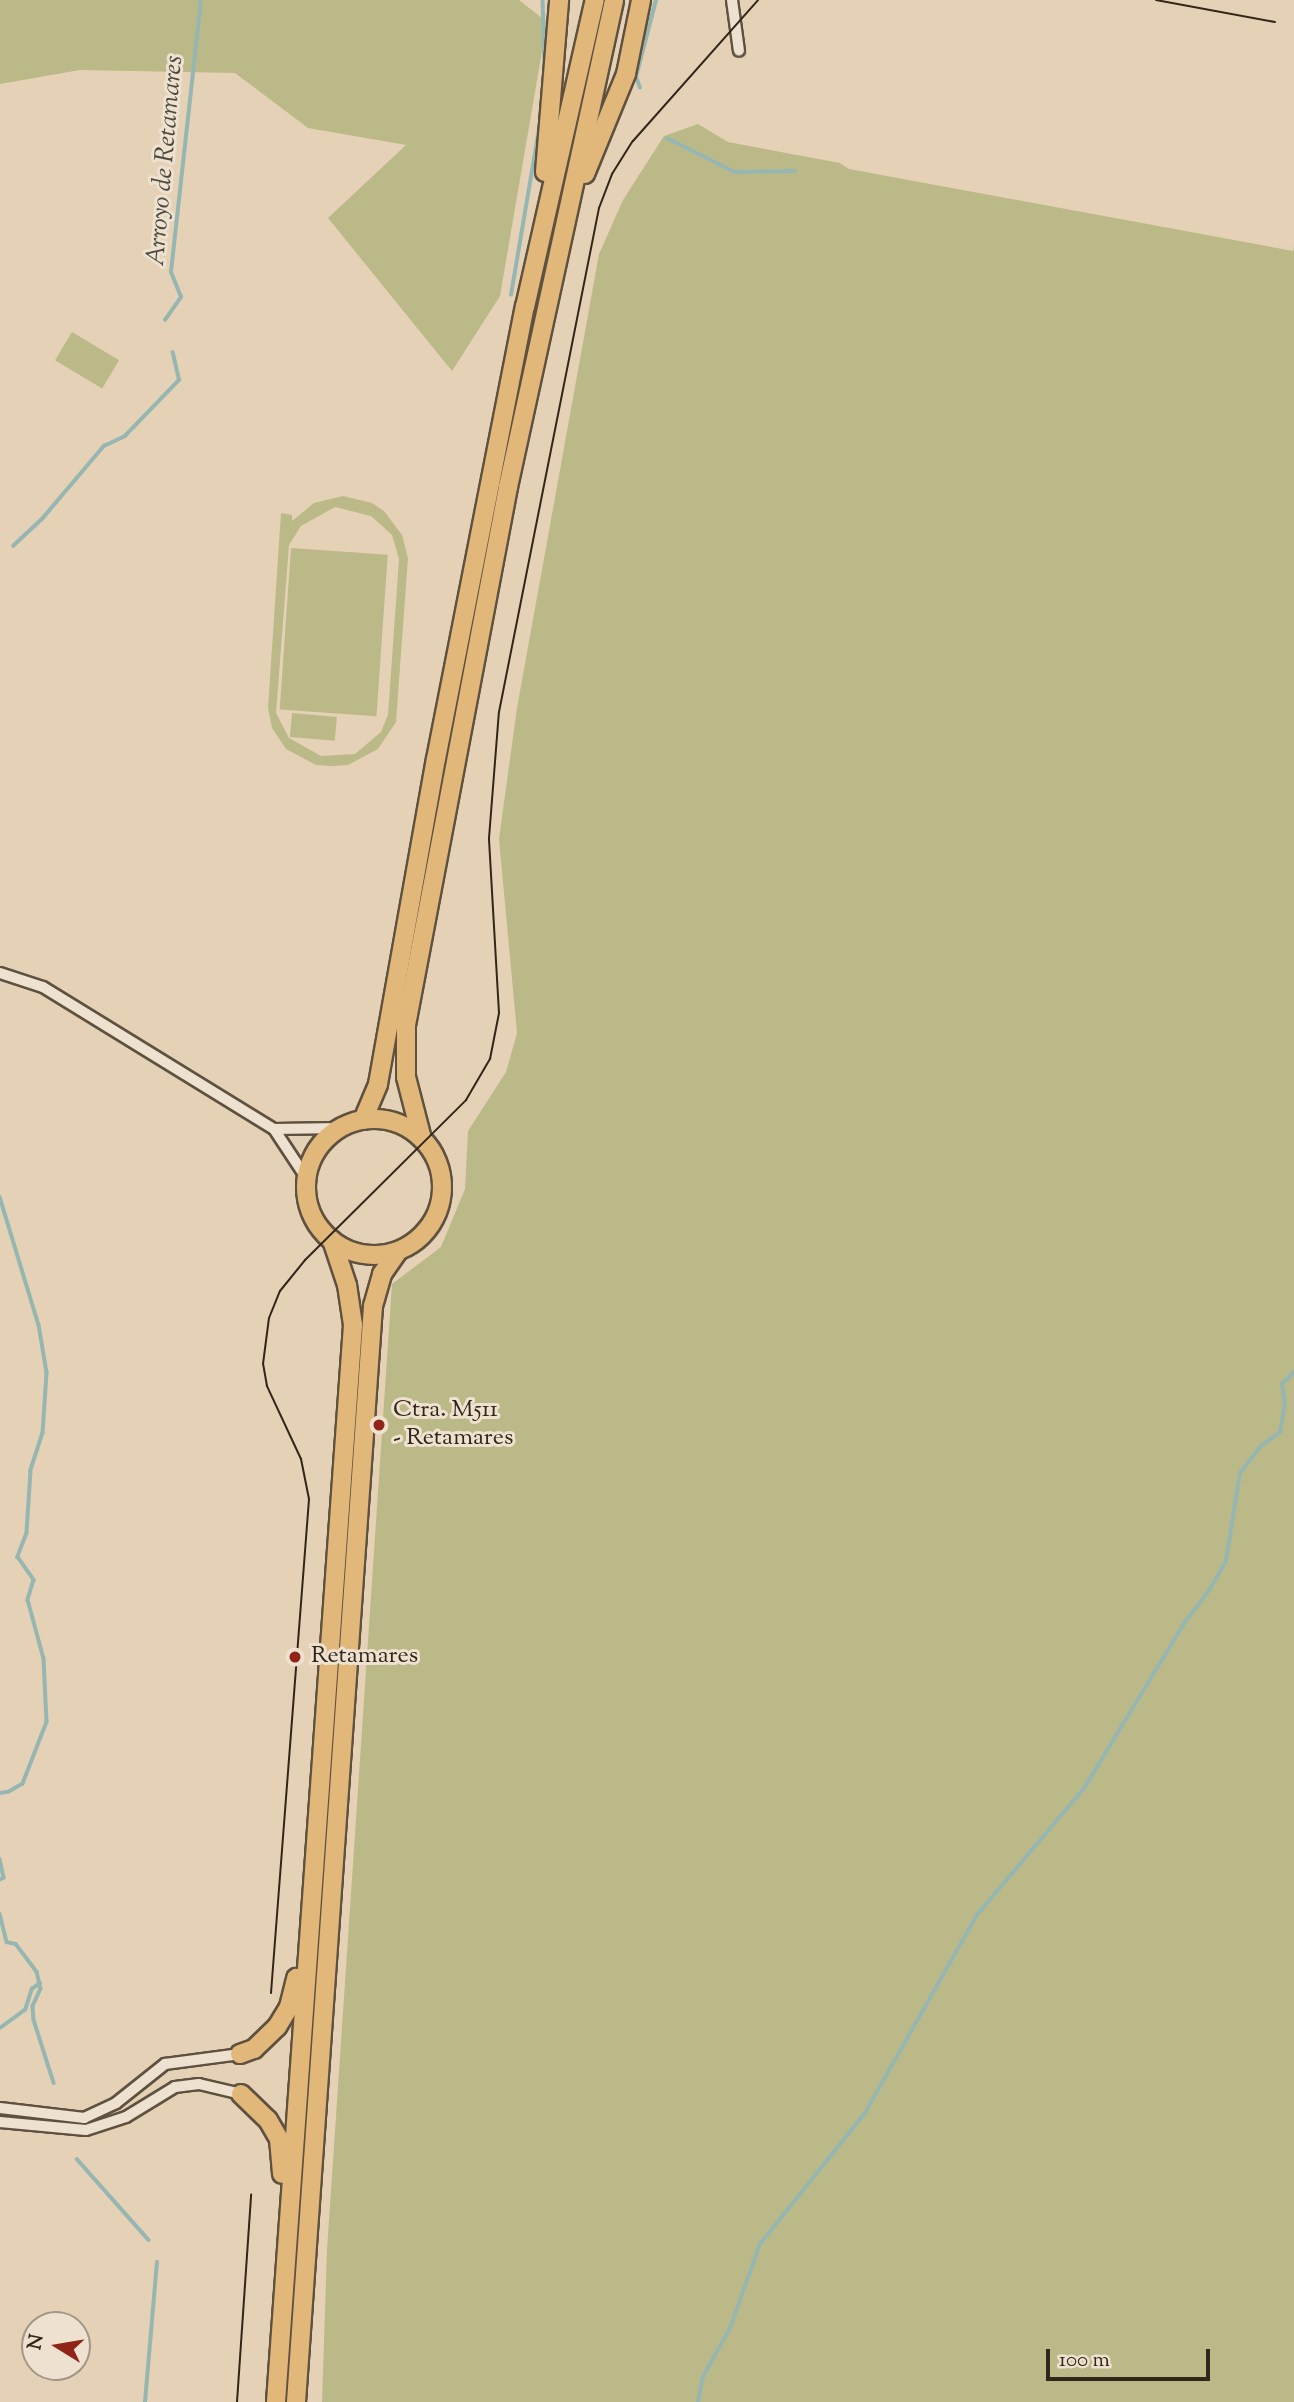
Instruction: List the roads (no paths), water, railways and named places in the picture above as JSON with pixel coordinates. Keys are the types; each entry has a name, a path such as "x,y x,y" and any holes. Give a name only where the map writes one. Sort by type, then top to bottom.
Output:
{"highway":[{"path":"525,307 549,149 559,0"},
{"path":"363,1120 378,1084 436,759 525,307 595,0"},
{"path":"296,2402 373,1306 382,1274 398,1251 426,1232 440,1202 439,1168 422,1139 406,1077 405,1025 508,487 614,0"},
{"path":"565,229 621,88 641,0"},
{"path":"276,2402 304,1952 353,1325 347,1285 332,1240 311,1213 307,1179 318,1150 341,1128 363,1120 395,1122 422,1139"},
{"path":"332,1240 364,1254 398,1251"},
{"path":"240,2054 254,2049 277,2027 289,2007 304,1952"},
{"path":"241,2094 268,2120 279,2139 283,2160 280,2233 285,2247"}],"street":[{"path":"732,0 739,51"},
{"path":"0,973 43,987 274,1129 307,1179"},
{"path":"274,1129 341,1128"},
{"path":"0,2108 84,2118 116,2103 165,2064 240,2054"},
{"path":"0,2122 86,2130 126,2117 175,2087 199,2084 241,2094"}],"waterway":[{"name":"Arroyo de Retamares","path":"165,320 181,297 171,272 201,0"},
{"path":"543,0 545,64"},
{"path":"640,88 636,77 656,0"},
{"path":"511,295 540,124"},
{"path":"667,138 735,172 795,171"},
{"name":"Arroyo de Retamares","path":"13,546 42,519 104,446 125,436 179,380 173,353"},
{"name":"Arroyo de Retamares","path":"0,1197 39,1325 47,1373 43,1433 31,1471 27,1533 18,1557 34,1580 28,1600 44,1659 47,1722 23,1784 9,1792"},
{"path":"698,2402 703,2377 730,2328 760,2244 865,2113 977,1915 1085,1787 1183,1625 1210,1589 1226,1561 1240,1473 1261,1446 1280,1432 1285,1405 1282,1384 1294,1372"},
{"name":"Arroyo de Retamares","path":"0,1793 6,1792"},
{"name":"Arroyo de Retamares","path":"0,1859 4,1878 0,1880"},
{"name":"Arroyo de Retamares","path":"0,1914 7,1942 16,1944 37,1972 41,1989 33,2006 34,2020 54,2083"},
{"path":"0,2028 25,2010 32,1989 40,1983"},
{"name":"Arroyo de Retamares","path":"77,2159 149,2240"},
{"name":"Arroyo de Retamares","path":"145,2402 157,2263"}],"tram line":[{"path":"271,1993 309,1499 301,1459 267,1386 263,1364 269,1318 280,1291 305,1260 466,1100 490,1059 499,1013 489,838 499,712 599,208 612,174 633,141 758,0"},
{"path":"1156,0 1275,22"},
{"path":"237,2402 251,2194"}],"place":[{"name":"Ctra. M511 - Retamares","path":"379,1425"},
{"name":"Retamares","path":"295,1657"}]}
